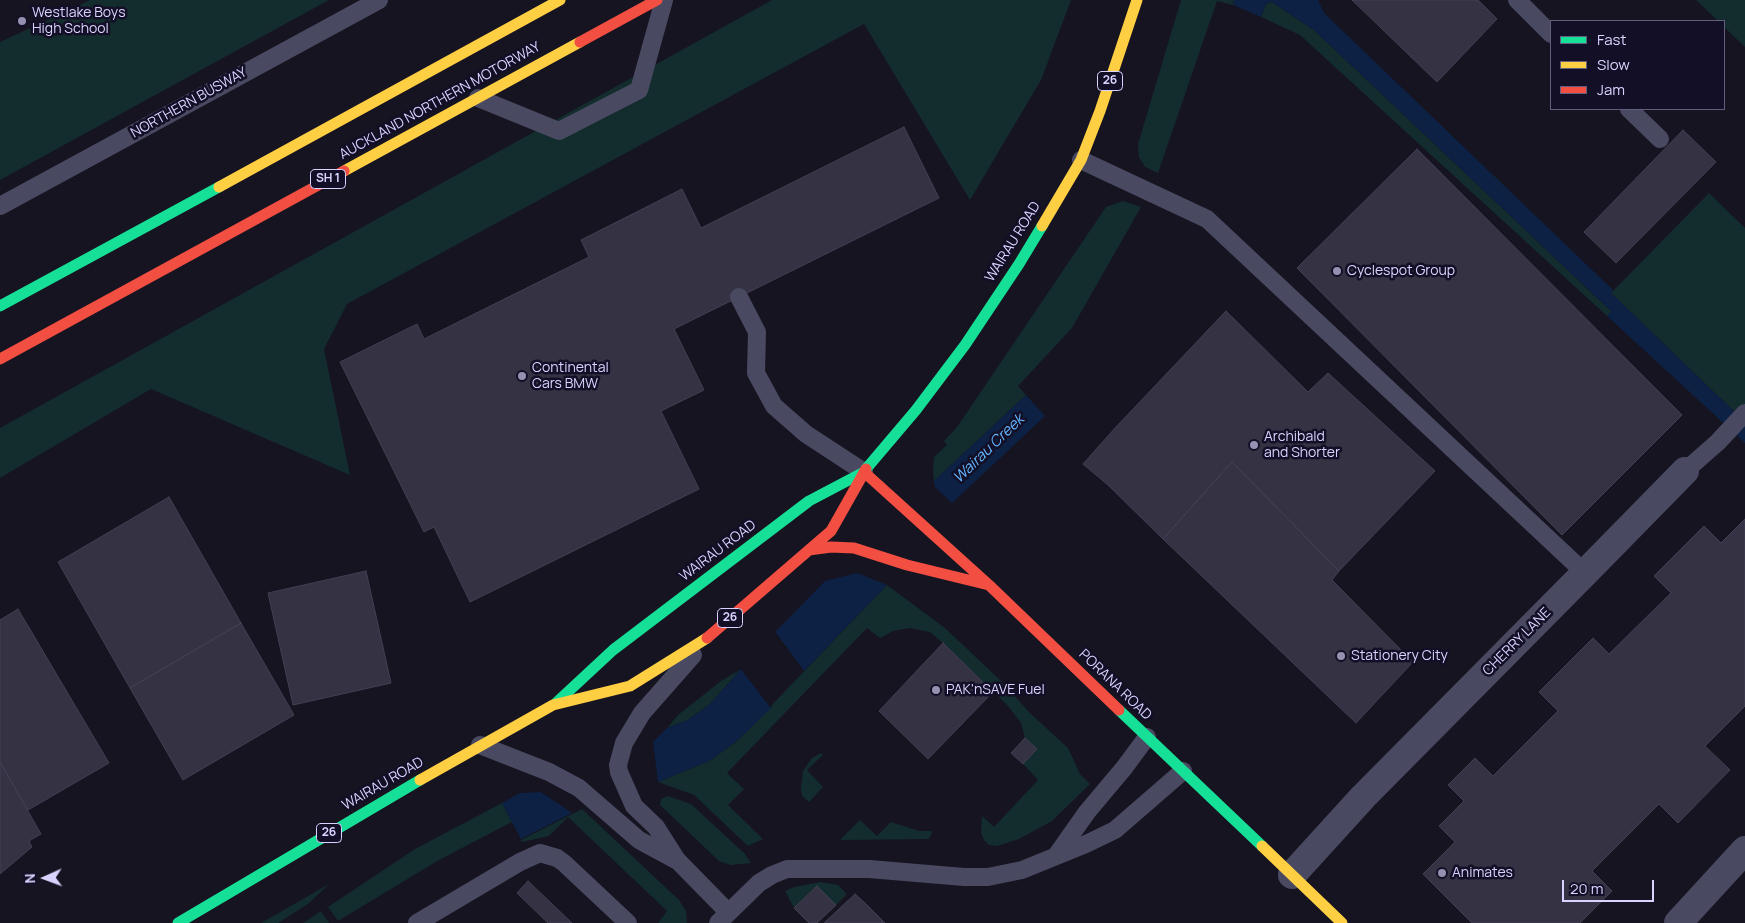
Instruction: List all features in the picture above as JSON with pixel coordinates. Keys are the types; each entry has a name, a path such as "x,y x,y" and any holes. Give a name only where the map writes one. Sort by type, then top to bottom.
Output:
{"main road":[{"path":"0,306 560,0"},
{"name":"AUCKLAND NORTHERN MOTORWAY","path":"0,359 657,0"},
{"name":"WAIRAU ROAD","path":"553,705 630,686 708,638 831,531 864,472 916,410 965,345 1019,264 1081,160 1100,111 1136,0"},
{"name":"WAIRAU ROAD","path":"178,923 480,745 553,705 613,650 809,501 864,472"},
{"name":"PORANA ROAD","path":"864,472 989,585 1342,923"},
{"path":"809,550 831,547 854,548 907,565 989,585"}],"street":[{"name":"CHERRY LANE","path":"1292,875 1363,797 1685,471"},
{"path":"1678,923 1745,850"}],"lane":[{"name":"NORTHERN BUSWAY","path":"0,206 379,0"},
{"path":"478,98 559,131 639,90 664,0"},
{"path":"1517,0 1550,33"},
{"path":"1630,110 1660,139"},
{"path":"1081,160 1207,219 1585,574"},
{"path":"739,296 758,332 756,373 774,406 806,434 864,472"},
{"name":"CHERRY LANE","path":"1685,471 1718,442 1745,412"},
{"path":"708,638 642,713 624,743 618,758 619,772 634,806 656,827 677,860 723,918 759,883 772,875 788,869 869,869 964,877 988,877 1022,870 1115,830 1183,770"},
{"path":"1056,856 1088,812 1148,737"},
{"path":"480,745 549,772 579,788 639,840 677,860"},
{"path":"417,923 520,862 540,853 557,858 564,863 628,923"}],"green space":[{"path":"90,0 329,0 0,180 0,42"},
{"path":"772,0 1071,0 1041,80 970,200 864,24 347,304 324,349 350,475 151,389 0,478 0,428"},
{"path":"1181,0 1234,0 1233,5 1217,1 1158,173 1145,167 1139,157 1138,144"},
{"path":"1696,0 1745,0 1745,47 1725,28 1725,20 1717,20"},
{"path":"1272,2 1315,31 1612,312 1607,316 1300,35 1261,17 1266,4"},
{"path":"1709,193 1745,228 1745,422 1611,293"},
{"path":"1123,201 1141,207 1072,328 1018,386 1026,395 934,481 934,457 947,445 944,441 957,427 1106,207"},
{"path":"887,585 945,628 1068,748 1080,774 1090,784 1052,821 1019,839 997,846 989,845 984,840 981,833 982,816 994,827 1038,780 1023,764 1037,749 1025,738 1021,723 1008,706 943,643 930,632 910,628 893,631 880,638 867,628 727,773 744,789 728,805 763,839 748,846 694,795 658,782 711,760 739,739"},
{"path":"741,669 710,704 688,720 667,728 678,715 721,681"},
{"path":"821,753 823,755 807,770 823,787 809,802 802,796 803,771 812,758"},
{"path":"668,796 691,804 745,854 751,863 731,865 719,861 660,805 661,799"},
{"path":"502,803 512,822 439,860 338,921 328,907 415,849"},
{"path":"582,809 679,900 686,911 687,923 658,923 667,911 568,817 549,836 522,842 521,840"},
{"path":"860,820 877,836 891,822 919,831 931,831 932,833 929,839 842,840"},
{"path":"820,882 838,885 847,894 836,905 817,886 794,908 785,891 794,887"},
{"path":"329,884 308,904 278,923 261,923"},
{"path":"321,911 329,923 303,923"}],"water":[{"path":"1234,0 1318,0 1324,13 1613,290 1611,293 1745,422 1745,443 1607,316 1611,311 1315,31 1272,2 1266,4 1261,17 1233,5"},
{"name":"Wairau Creek","path":"1026,395 1045,416 952,503 935,487 934,481"},
{"path":"857,573 887,585 804,671 775,632 825,581"},
{"path":"741,669 771,708 739,739 711,760 658,782 653,742 667,728 688,720 710,704"},
{"path":"541,792 572,813 521,839 502,803 520,793"}],"pier":[{"path":"775,632 804,671 802,672 773,633"},
{"path":"743,667 772,706 771,708 741,669"}],"building":[{"path":"1352,0 1478,0 1497,19 1437,82"},
{"name":"Continental Cars BMW","path":"904,127 939,198 674,329 704,390 661,411 699,489 470,602 434,527 424,532 340,362 417,324 424,339 589,257 581,240 682,189 701,228"},
{"path":"1683,130 1716,162 1616,263 1584,232"},
{"path":"1417,149 1682,415 1562,535 1297,268"},
{"name":"Archibald and Shorter","path":"1226,311 1308,392 1328,373 1435,471 1339,571 1232,462 1163,539 1108,485 1083,464"},
{"path":"1232,462 1339,571 1332,580 1413,662 1356,723 1163,539"},
{"path":"169,497 241,623 130,688 58,562"},
{"path":"1745,519 1745,706 1705,746 1730,770 1678,823 1659,804 1592,871 1612,891 1580,923 1472,923 1423,874 1455,842 1439,826 1464,801 1448,785 1475,758 1493,776 1558,711 1539,692 1593,638 1609,654 1671,593 1654,576 1704,526 1721,543"},
{"path":"366,571 391,683 293,705 268,593"},
{"path":"18,609 109,763 28,810 0,762 0,620"},
{"path":"241,623 294,715 183,780 130,688"},
{"path":"943,643 993,692 928,759 879,711"},
{"path":"1025,738 1037,749 1023,764 1011,753"},
{"path":"0,762 41,834 29,841 32,847 0,874"},
{"path":"528,881 572,923 548,923 517,893"},
{"path":"817,886 836,905 817,923 809,923 794,908"},
{"path":"855,894 885,923 824,923"}],"traffic: fast":[{"path":"0,306 219,187"},
{"path":"866,469 916,410 965,345 1042,226"},
{"path":"556,703 613,650 809,501 864,472"},
{"path":"1119,710 1262,846"},
{"path":"178,923 420,780"}],"traffic: slow":[{"path":"219,187 560,0"},
{"path":"1042,226 1081,160 1100,111 1137,0"},
{"path":"344,171 580,42"},
{"path":"420,780 553,705 630,686 707,638"},
{"path":"1262,846 1342,923"}],"traffic: jam":[{"path":"580,42 657,0"},
{"path":"0,359 344,171"},
{"path":"707,638 831,531 866,469"},
{"path":"864,472 989,585 1119,710"},
{"path":"809,550 831,547 854,548 907,565 989,585"}],"place":[{"name":"Westlake Boys High School","path":"22,21"},
{"name":"Cyclespot Group","path":"1337,271"},
{"name":"Continental Cars BMW","path":"522,376"},
{"name":"Archibald and Shorter","path":"1254,445"},
{"name":"Stationery City","path":"1341,656"},
{"name":"PAK'nSAVE Fuel","path":"936,690"},
{"name":"Animates","path":"1442,873"}]}
